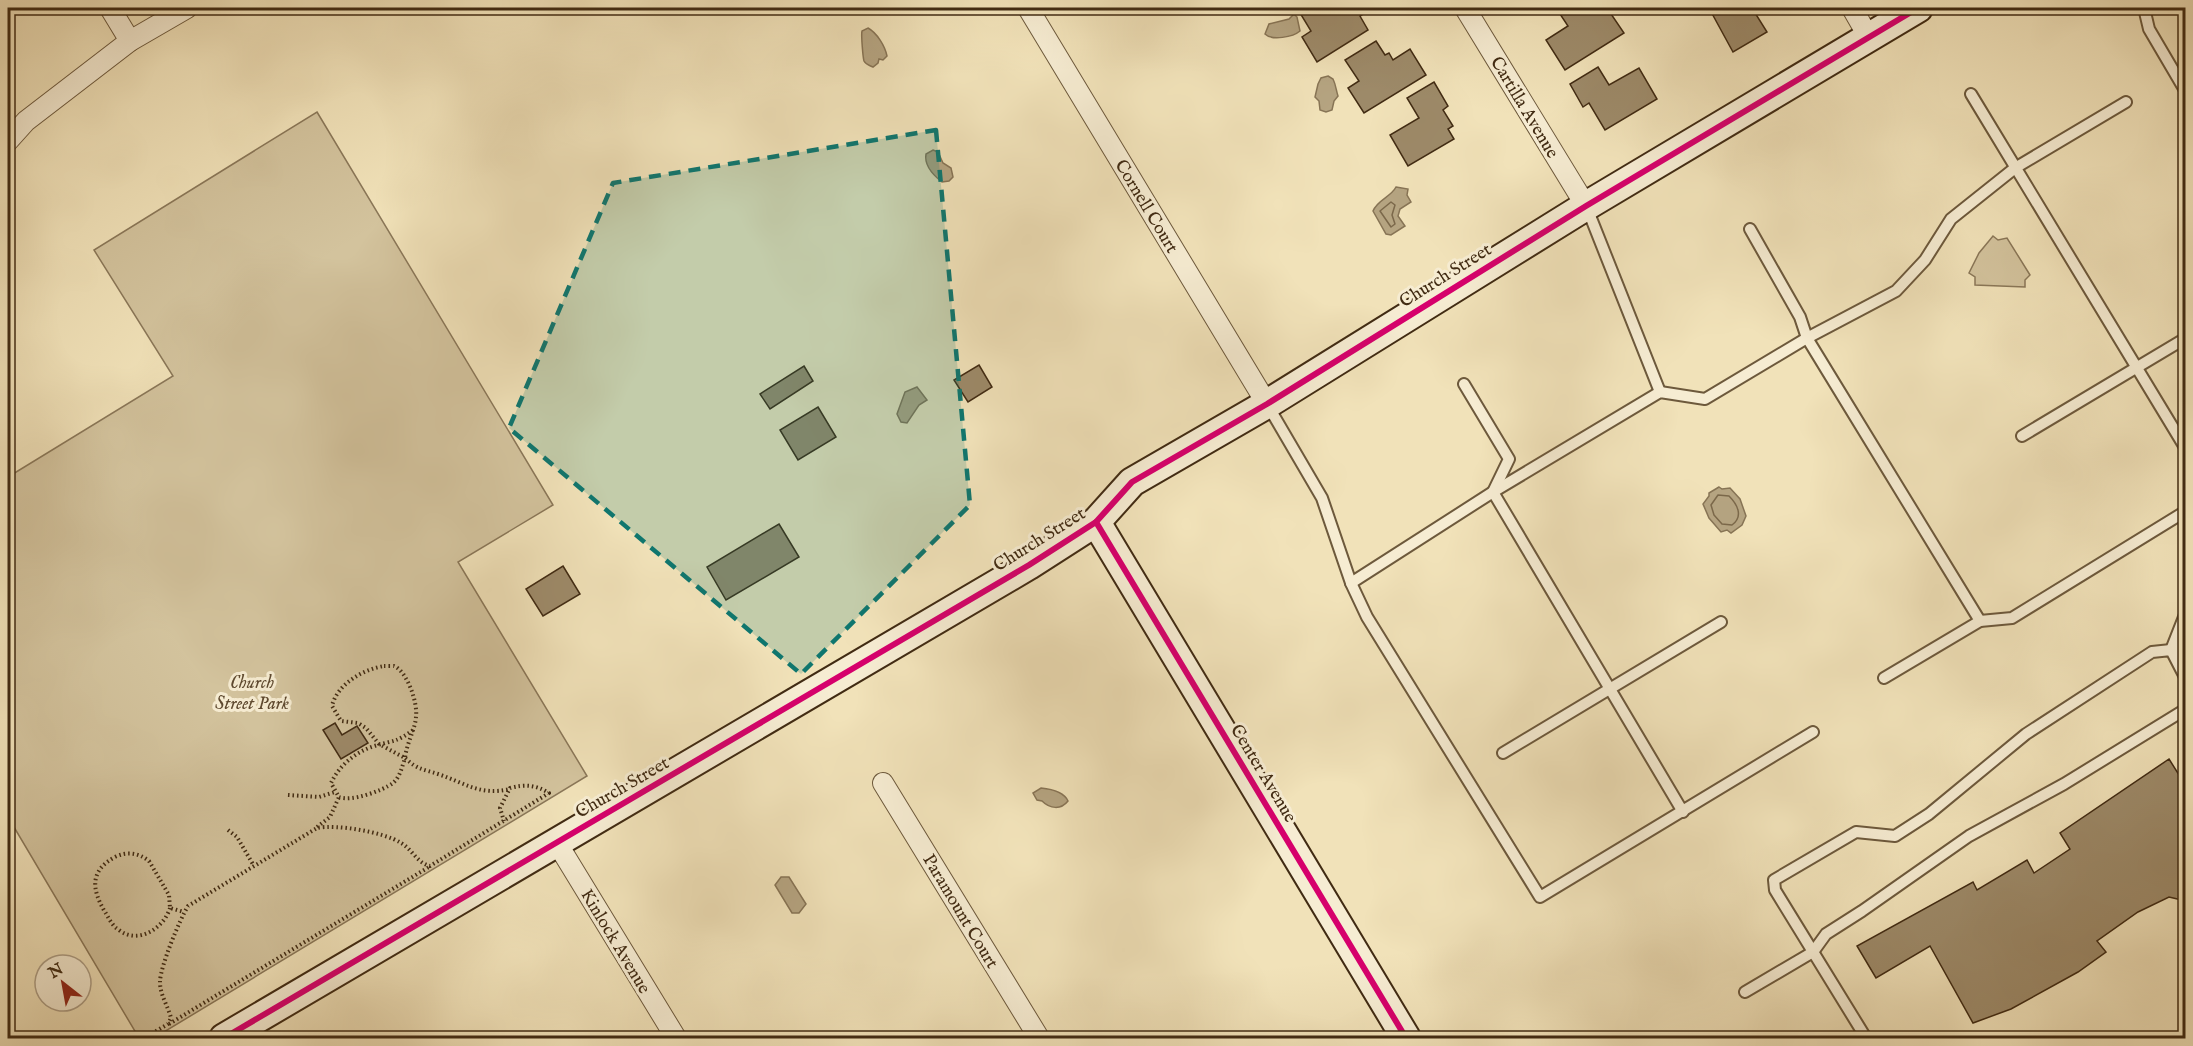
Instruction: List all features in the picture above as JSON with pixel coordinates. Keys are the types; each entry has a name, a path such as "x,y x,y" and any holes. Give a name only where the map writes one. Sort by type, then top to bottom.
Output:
{"street":[{"path":"110,8 130,41"},
{"path":"8,141 26,121 130,41 187,8"},
{"name":"Cornell Court","path":"1028,8 1266,404"},
{"name":"Cartilla Avenue","path":"1465,8 1586,206"},
{"path":"1852,8 1868,36"},
{"name":"Church Street","path":"224,1038 1029,565 1096,522 1132,482 1266,404 1586,206 1918,8"},
{"name":"Center Avenue","path":"1096,522 1406,1038"},
{"name":"Paramount Court","path":"883,783 1039,1038"},
{"name":"Kinlock Avenue","path":"556,843 676,1038"}],"lane":[{"path":"2144,8 2149,29 2186,93"},
{"path":"1971,94 2186,449"},
{"path":"1351,583 1493,492 1660,392 1706,399 1807,338 1896,291 1925,260 1951,219 2015,168 2126,102"},
{"path":"1586,206 1660,392"},
{"path":"1750,229 1800,317 1807,338 1980,621"},
{"path":"2022,436 2186,338"},
{"path":"1464,384 1509,459 1493,492"},
{"path":"1266,404 1322,498 1351,583 1366,617 1540,897 1813,732"},
{"path":"1493,492 1683,812"},
{"path":"1884,678 1980,621 2012,618 2186,511"},
{"path":"2186,612 2171,650 2186,679"},
{"path":"1503,753 1721,622"},
{"path":"1866,1038 1775,890 1774,880 1856,832 1895,836 1929,814 2026,734 2152,652 2186,650"},
{"path":"1745,992 1813,952 1826,934 1969,836 2064,784 2186,709"}],"path":[{"path":"144,1038 549,793 541,788 523,784 497,792 472,789 438,774 416,768 405,758 379,744 366,728 358,723 341,720 332,706 343,688 353,679 373,668 393,666 401,671 407,681 416,705 417,717 407,744 405,758 400,775 393,783 382,789 351,800 339,797 331,783 345,763 356,753 379,744 390,744 412,730"},
{"path":"504,821 500,807 510,789"},
{"path":"288,795 320,797 335,792"},
{"path":"168,1024 171,1018 161,993 160,981 188,906 317,828 330,817 339,797"},
{"path":"317,828 328,825 386,836 400,842 419,860 430,866"},
{"path":"228,830 237,837 254,866"},
{"path":"121,854 137,854 144,857 149,861 169,895 170,908 160,925 147,933 133,936 118,930 95,892 94,885 100,869 121,854"},
{"path":"170,908 184,912"}],"highlighted area":[{"path":"936,130 970,505 801,674 509,428 613,183"}],"green space":[{"name":"Church Street Park","path":"317,112 553,505 458,562 587,776 154,1038 139,1038 93,960 93,953 89,953 8,817 8,477 173,376 94,250"},
{"path":"1993,236 1998,240 2007,238 2030,275 2025,280 2025,287 1975,285 1975,277 1969,273 1979,253"}],"water":[{"path":"1294,14 1297,17 1300,31 1282,37 1265,34 1269,24 1289,19"},
{"path":"868,28 880,40 887,56 883,60 879,59 873,67 864,61 863,56 862,31"},
{"path":"1328,76 1335,83 1338,96 1332,110 1326,112 1320,110 1319,101 1315,97 1321,78"},
{"path":"933,150 938,152 943,163 951,168 953,177 949,181 942,182 928,166 926,154"},
{"path":"1396,187 1408,189 1407,195 1411,202 1400,209 1398,216 1405,226 1391,235 1386,234 1373,211"},
{"path":"917,387 927,400 919,405 907,423 901,422 897,414 905,392"},
{"path":"1719,487 1730,488 1740,499 1746,516 1742,525 1731,533 1727,530 1721,532 1709,518 1703,504 1709,493"},
{"path":"1041,788 1060,793 1068,801 1059,807 1048,806 1037,800 1033,793"},
{"path":"781,877 789,877 806,904 799,913 792,913 775,885"}],"building":[{"path":"1297,8 1362,8 1365,13 1360,16 1368,30 1317,62 1302,37 1311,31"},
{"path":"1571,8 1607,8 1624,33 1565,70 1546,40 1568,26 1560,14"},
{"path":"1709,8 1752,8 1767,32 1733,52"},
{"path":"1376,41 1385,55 1389,53 1393,60 1410,49 1426,75 1364,113 1348,88 1359,81 1345,60"},
{"path":"1598,67 1609,85 1639,68 1657,99 1605,130 1589,103 1583,107 1570,84"},
{"path":"1434,82 1448,106 1443,110 1453,126 1448,129 1454,139 1408,166 1390,135 1419,118 1407,98"},
{"path":"979,365 992,387 968,402 954,380"},
{"path":"804,366 813,381 770,409 760,394"},
{"path":"818,407 836,437 798,460 780,430"},
{"path":"779,524 799,557 726,600 707,567"},
{"path":"563,566 580,594 543,616 526,589"},
{"path":"335,723 342,735 357,726 368,743 341,759 323,730"},
{"path":"2169,759 2186,786 2186,901 2169,897 2138,912 2097,941 2106,952 2078,972 2011,1009 1973,1023 1930,946 1876,978 1857,946 1973,882 1977,890 2027,860 2034,873 2070,849 2060,833"}],"cycle path":[{"path":"224,1038 1029,565 1096,522 1132,482 1267,404 1586,206 1918,8"},
{"path":"1096,522 1406,1038"}]}
